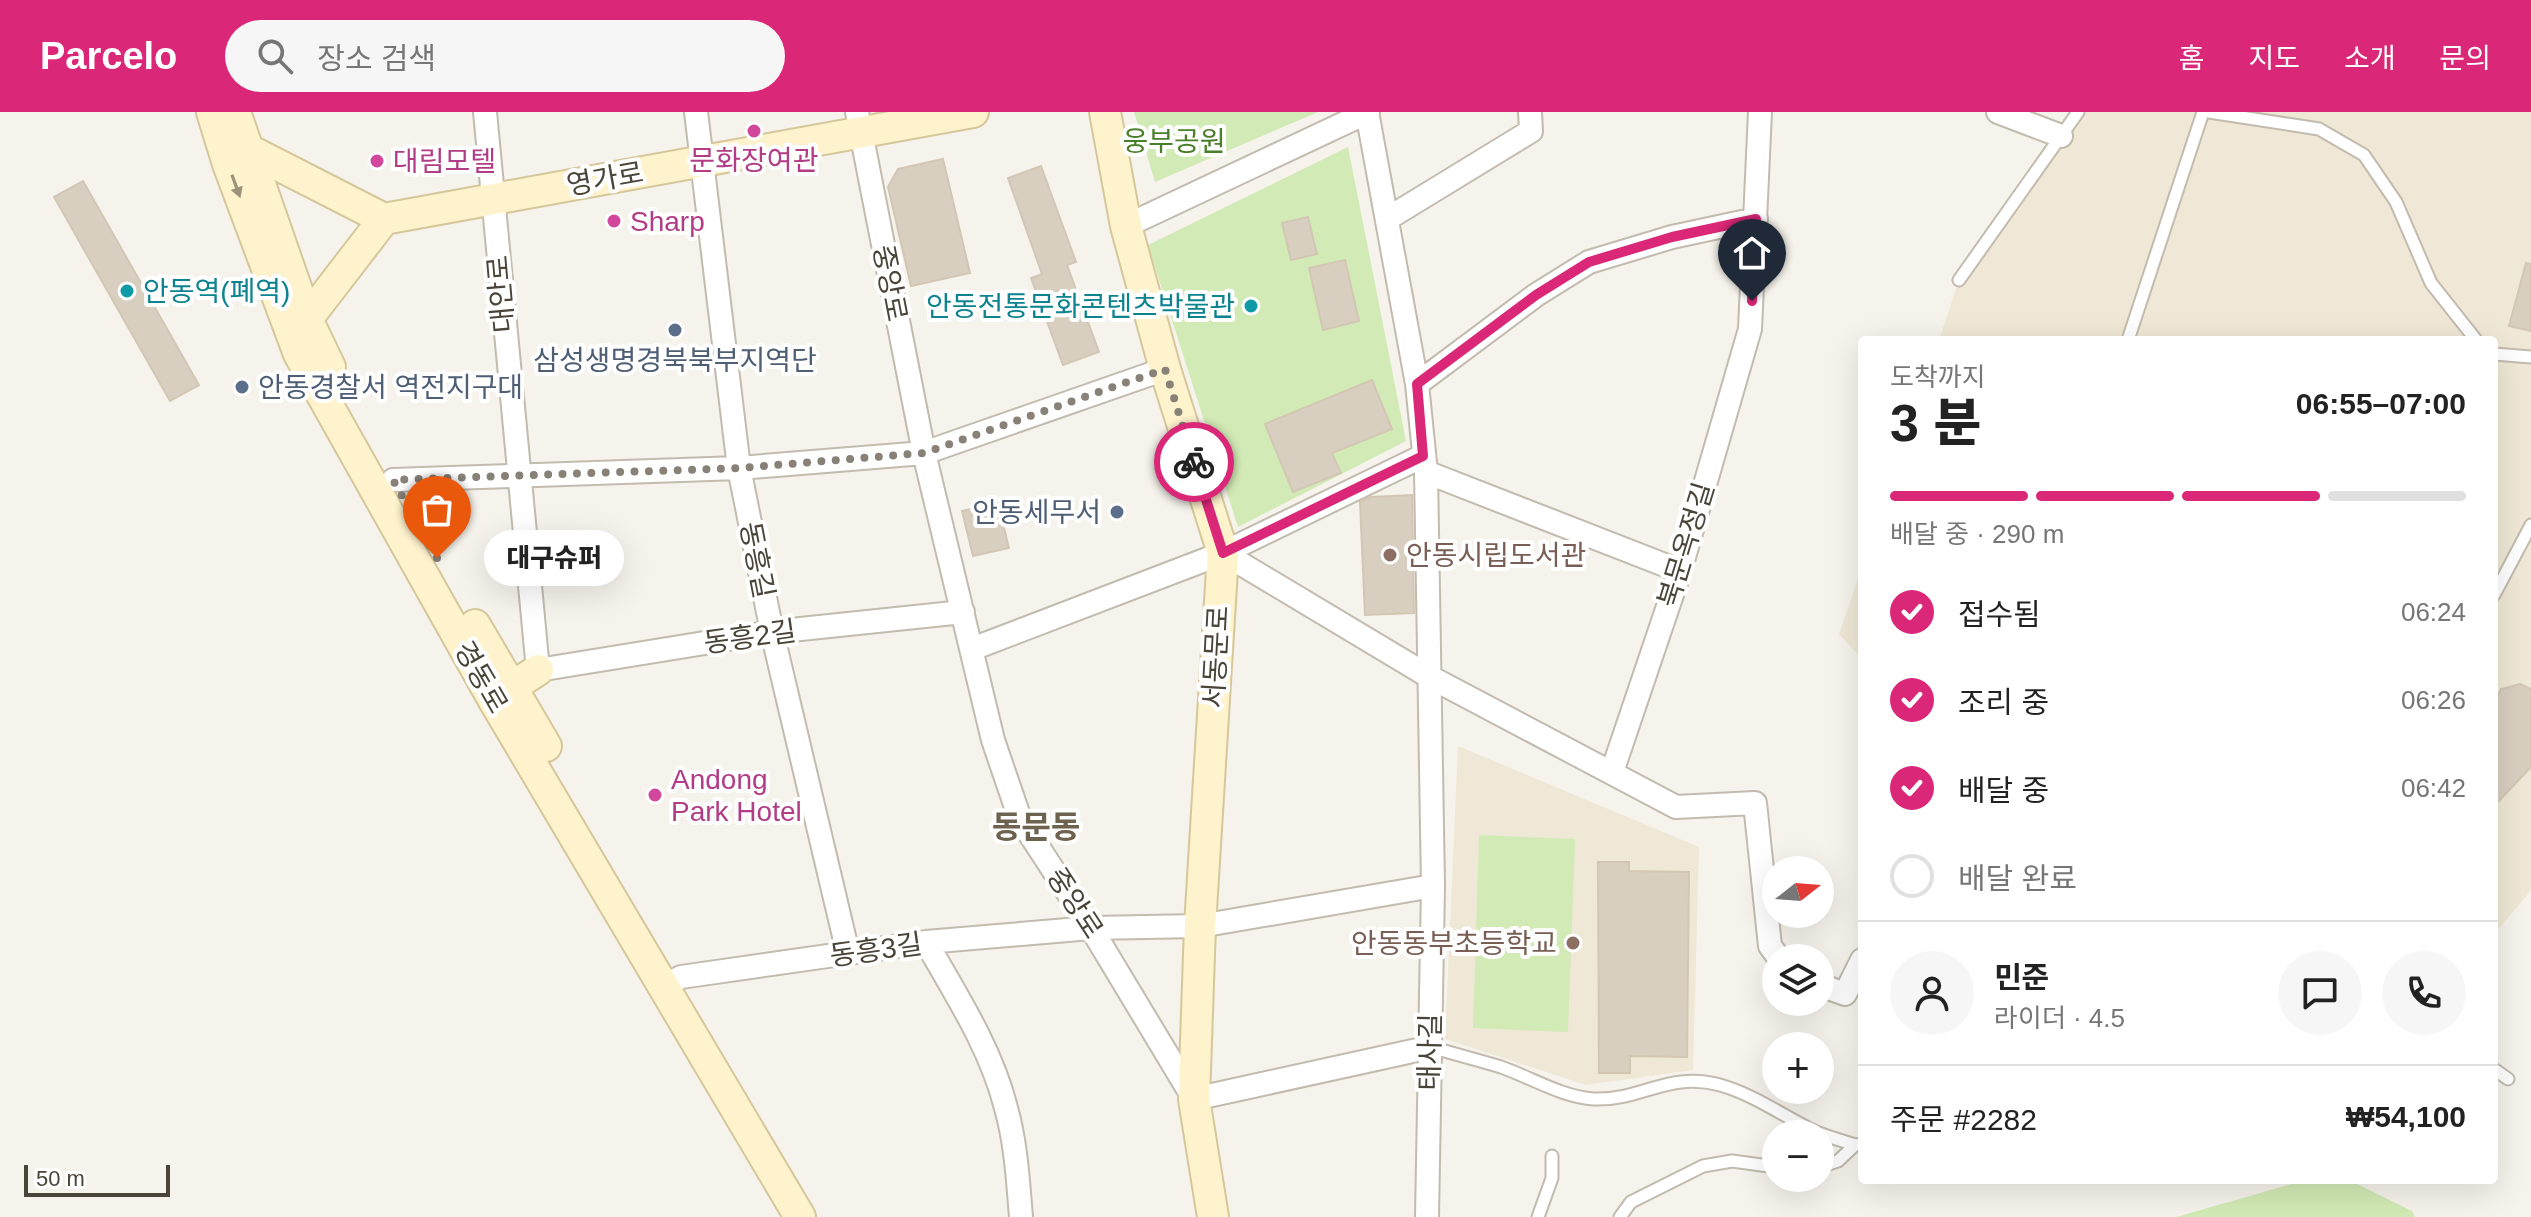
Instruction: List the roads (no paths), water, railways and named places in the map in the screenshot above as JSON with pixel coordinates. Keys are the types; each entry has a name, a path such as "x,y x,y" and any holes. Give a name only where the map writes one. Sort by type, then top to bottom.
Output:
{"street":[{"name":"경동로","path":"212,112 298,326 318,345 393,480 502,693"},
{"name":"경동로","path":"235,112 298,326 299,354 673,982 822,1217"},
{"name":"대안로","path":"485,112 538,670"},
{"name":"동흥길","path":"696,112 739,468 772,632 848,953"},
{"name":"영가로","path":"384,219 701,161 858,122 973,112"},
{"name":"서동문로","path":"1105,112 1126,226 1165,369 1223,553 1200,926 1194,1099 1213,1217"},
{"path":"1126,226 1367,112"},
{"name":"태사길","path":"1367,112 1417,384 1425,464 1433,886 1427,1217"},
{"path":"1387,219 1531,131 1530,112"},
{"name":"북문옥정길","path":"1612,772 1680,571 1750,329 1760,112"},
{"path":"1998,112 2061,136"},
{"name":"중앙로","path":"858,122 924,453 993,740 1020,819 1091,928 1194,1099"},
{"path":"247,149 384,219 298,326"},
{"path":"1417,384 1536,295 1589,262 1672,237 1756,219"},
{"path":"393,480 739,468 924,453 1165,369"},
{"path":"972,649 1223,553 1425,464 1680,571"},
{"path":"1223,553 1430,677 1676,807 1755,803 1770,944"},
{"name":"동흥2길","path":"538,670 772,632 963,612"},
{"path":"502,693 538,670"},
{"path":"1200,926 1433,886"},
{"name":"동흥3길","path":"673,982 926,942 1091,928 1200,926"},
{"path":"926,942 976,1031 1006,1106 1016,1161 1021,1217"},
{"path":"1834,990 1845,994 1858,968"},
{"name":"경동로","path":"673,982 800,1217"},
{"path":"1194,1099 1431,1047"}],"lane":[{"path":"1959,280 2078,112"},
{"path":"2129,336 2203,112"},
{"path":"2209,112 2319,129 2364,155 2396,202 2431,283 2473,336"},
{"path":"2498,354 2531,357"},
{"path":"2498,587 2531,525"},
{"path":"1431,1047 1502,1068 1564,1093 1594,1099 1627,1096 1690,1080 1721,1085 1768,1105 1815,1131 1858,1144"},
{"path":"2498,1072 2508,1079"},
{"path":"1834,1162 1858,1144"},
{"path":"1538,1217 1552,1178 1552,1156"},
{"path":"1620,1217 1631,1202 1703,1166 1732,1161 1762,1165"}],"place":[{"name":"문화장여관","path":"754,131"},
{"name":"대림모텔","path":"377,161"},
{"name":"Sharp","path":"614,221"},
{"name":"안동역(폐역)","path":"127,291"},
{"name":"안동전통문화콘텐츠박물관","path":"1251,306"},
{"name":"삼성생명경북북부지역단","path":"675,330"},
{"name":"안동경찰서 역전지구대","path":"242,387"},
{"name":"안동세무서","path":"1117,512"},
{"name":"안동시립도서관","path":"1390,555"},
{"name":"대구슈퍼","path":"437,558"},
{"name":"Andong Park Hotel","path":"655,795"},
{"name":"안동동부초등학교","path":"1573,943"}],"district":[{"name":"동문동","path":"1036,827"}],"park label":[{"name":"웅부공원","path":"1174,141"}]}
